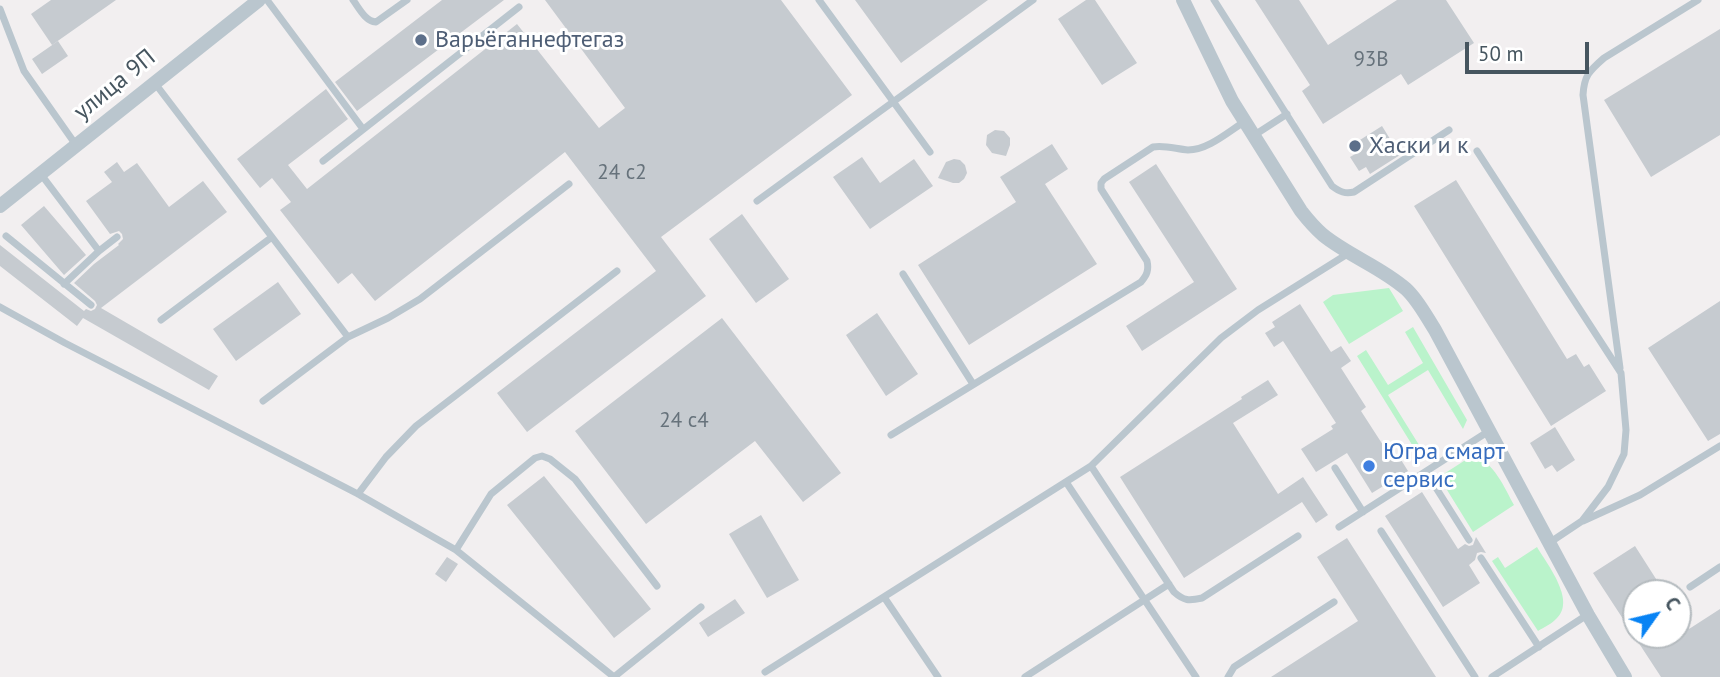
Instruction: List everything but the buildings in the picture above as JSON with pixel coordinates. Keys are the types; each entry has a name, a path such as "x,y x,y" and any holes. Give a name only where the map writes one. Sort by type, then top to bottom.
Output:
{"street":[{"name":"улица 9П","path":"0,205 259,0"},
{"path":"1183,0 1244,122 1311,225 1407,290 1435,330 1619,675"}],"lane":[{"path":"267,0 363,129"},
{"path":"354,0 367,19 376,22 407,0"},
{"path":"819,0 930,152"},
{"path":"757,201 1033,0"},
{"path":"1214,0 1332,186 1339,191 1354,192 1450,130"},
{"path":"1582,521 1608,487 1624,454 1626,430 1621,373 1583,95 1584,81 1591,69 1604,58 1698,0"},
{"path":"323,161 519,7"},
{"path":"0,9 24,71 76,145"},
{"path":"0,34 9,32"},
{"path":"154,82 348,337"},
{"path":"1253,136 1287,114"},
{"path":"891,435 1141,282 1149,269 1147,261 1101,189 1101,183 1153,147 1161,145 1187,150 1199,148 1244,122"},
{"path":"1477,151 1621,373"},
{"path":"40,173 99,251"},
{"path":"263,401 348,337 420,299 569,184"},
{"path":"6,236 91,305"},
{"path":"64,284 117,237"},
{"path":"161,320 272,237"},
{"path":"765,671 1091,466 1221,338 1258,310 1349,253"},
{"path":"358,494 386,457 416,426 617,271"},
{"path":"903,274 973,384"},
{"path":"0,307 358,494 456,550 614,677 701,607"},
{"path":"1339,527 1489,431"},
{"path":"1549,543 1582,521 1640,495 1720,446"},
{"path":"456,550 491,494 535,458 542,456 550,459 575,479 656,586"},
{"path":"1091,466 1174,592 1182,599 1191,601 1202,598 1297,536"},
{"path":"1335,468 1363,512"},
{"path":"1426,472 1469,540"},
{"path":"1066,482 1196,677"},
{"path":"1381,531 1475,677"},
{"path":"1481,558 1539,647"},
{"path":"1692,586 1720,567"},
{"path":"1025,677 1169,584"},
{"path":"884,597 938,677"},
{"path":"1228,677 1234,667 1334,602"},
{"path":"1492,677 1588,614"}],"green space":[{"path":"1389,288 1403,311 1349,344 1323,302 1333,295"},
{"path":"1413,327 1467,420 1463,429 1428,370 1388,395 1424,453 1419,456 1357,356 1366,350 1388,385 1423,363 1405,332"},
{"path":"1473,458 1492,469 1514,505 1473,532 1439,477"},
{"path":"1537,547 1558,582 1563,602 1557,618 1538,631 1492,561 1498,557 1505,568"}],"place":[{"name":"Варьёганнефтегаз","path":"421,40"},
{"name":"Хаски и к","path":"1355,146"},
{"name":"Югра смарт сервис","path":"1369,466"}]}
